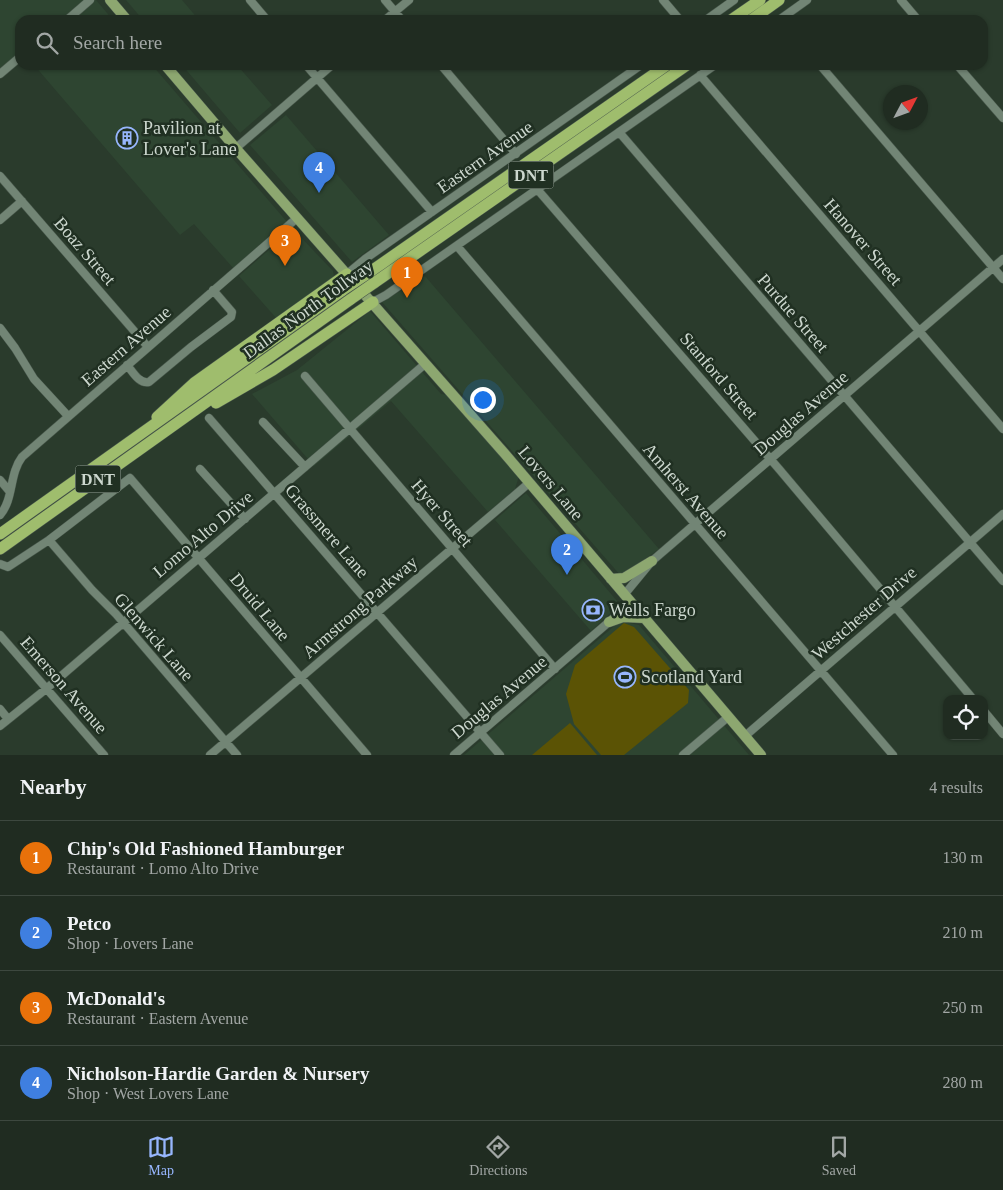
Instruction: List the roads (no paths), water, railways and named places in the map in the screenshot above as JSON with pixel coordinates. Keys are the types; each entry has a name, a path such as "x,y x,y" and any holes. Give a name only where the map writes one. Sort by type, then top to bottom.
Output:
{"highway":[{"path":"738,15 760,0"},
{"path":"758,15 779,0"},
{"name":"Dallas North Tollway","path":"370,279 660,70"},
{"name":"Dallas North Tollway","path":"0,534 143,432 680,70"},
{"path":"143,432 162,410 194,384 347,274"},
{"name":"Dallas North Tollway","path":"0,549 196,410 347,295"},
{"path":"196,410 222,400 273,370 373,302"}],"main road":[{"path":"110,0 123,15"},
{"name":"Lovers Lane","path":"169,70 297,218 373,302 761,755"},
{"path":"611,579 624,578 652,561"},
{"path":"609,622 623,618 644,618"}],"street":[{"path":"73,15 90,0"},
{"path":"250,0 263,15"},
{"path":"386,0 398,15"},
{"path":"391,15 409,0"},
{"path":"663,0 676,15"},
{"path":"713,15 734,0"},
{"path":"788,15 807,0"},
{"path":"901,0 914,15"},
{"path":"0,74 15,61"},
{"path":"310,70 432,212"},
{"path":"236,148 326,70"},
{"path":"445,70 516,154"},
{"name":"Eastern Avenue","path":"347,274 365,259 634,70"},
{"path":"373,302 457,246 708,70"},
{"path":"824,70 1003,278"},
{"path":"961,70 1003,118"},
{"name":"Hanover Street","path":"700,75 1003,429"},
{"name":"Purdue Street","path":"619,132 1003,581"},
{"name":"Boaz Street","path":"0,176 148,346"},
{"name":"Stanford Street","path":"537,188 971,695"},
{"path":"0,220 22,201"},
{"name":"Eastern Avenue","path":"0,515 6,505 18,462 35,444 297,218"},
{"name":"Amherst Avenue","path":"457,246 893,755"},
{"name":"Douglas Avenue","path":"454,755 609,622 652,561 1003,259"},
{"path":"127,365 139,380 149,382 231,317 232,312 213,290"},
{"path":"0,328 34,379 68,416"},
{"name":"Lomo Alto Drive","path":"0,726 425,364"},
{"name":"Hyer Street","path":"305,376 555,670"},
{"name":"Grassmere Lane","path":"210,418 500,755"},
{"path":"263,422 305,467"},
{"path":"200,469 245,518"},
{"name":"Druid Lane","path":"49,540 130,478 367,755"},
{"path":"0,480 10,492"},
{"name":"Armstrong Parkway","path":"210,755 529,483"},
{"name":"Westchester Drive","path":"745,736 1003,514"},
{"path":"0,564 8,567 49,540"},
{"name":"Glenwick Lane","path":"49,540 123,622 236,755"},
{"name":"Emerson Avenue","path":"0,635 104,755"},
{"path":"0,709 8,719"},
{"path":"683,755 728,717"},
{"path":"988,717 1003,734"}],"place":[{"name":"Pavilion at Lover's Lane","path":"127,138"},
{"name":"Nicholson-Hardie Garden & Nursery","path":"319,193"},
{"name":"McDonald's","path":"285,266"},
{"name":"Chip's Old Fashioned Hamburger","path":"407,298"},
{"name":"Petco","path":"567,575"},
{"name":"Wells Fargo","path":"593,610"},
{"name":"Scotland Yard","path":"625,677"}]}
